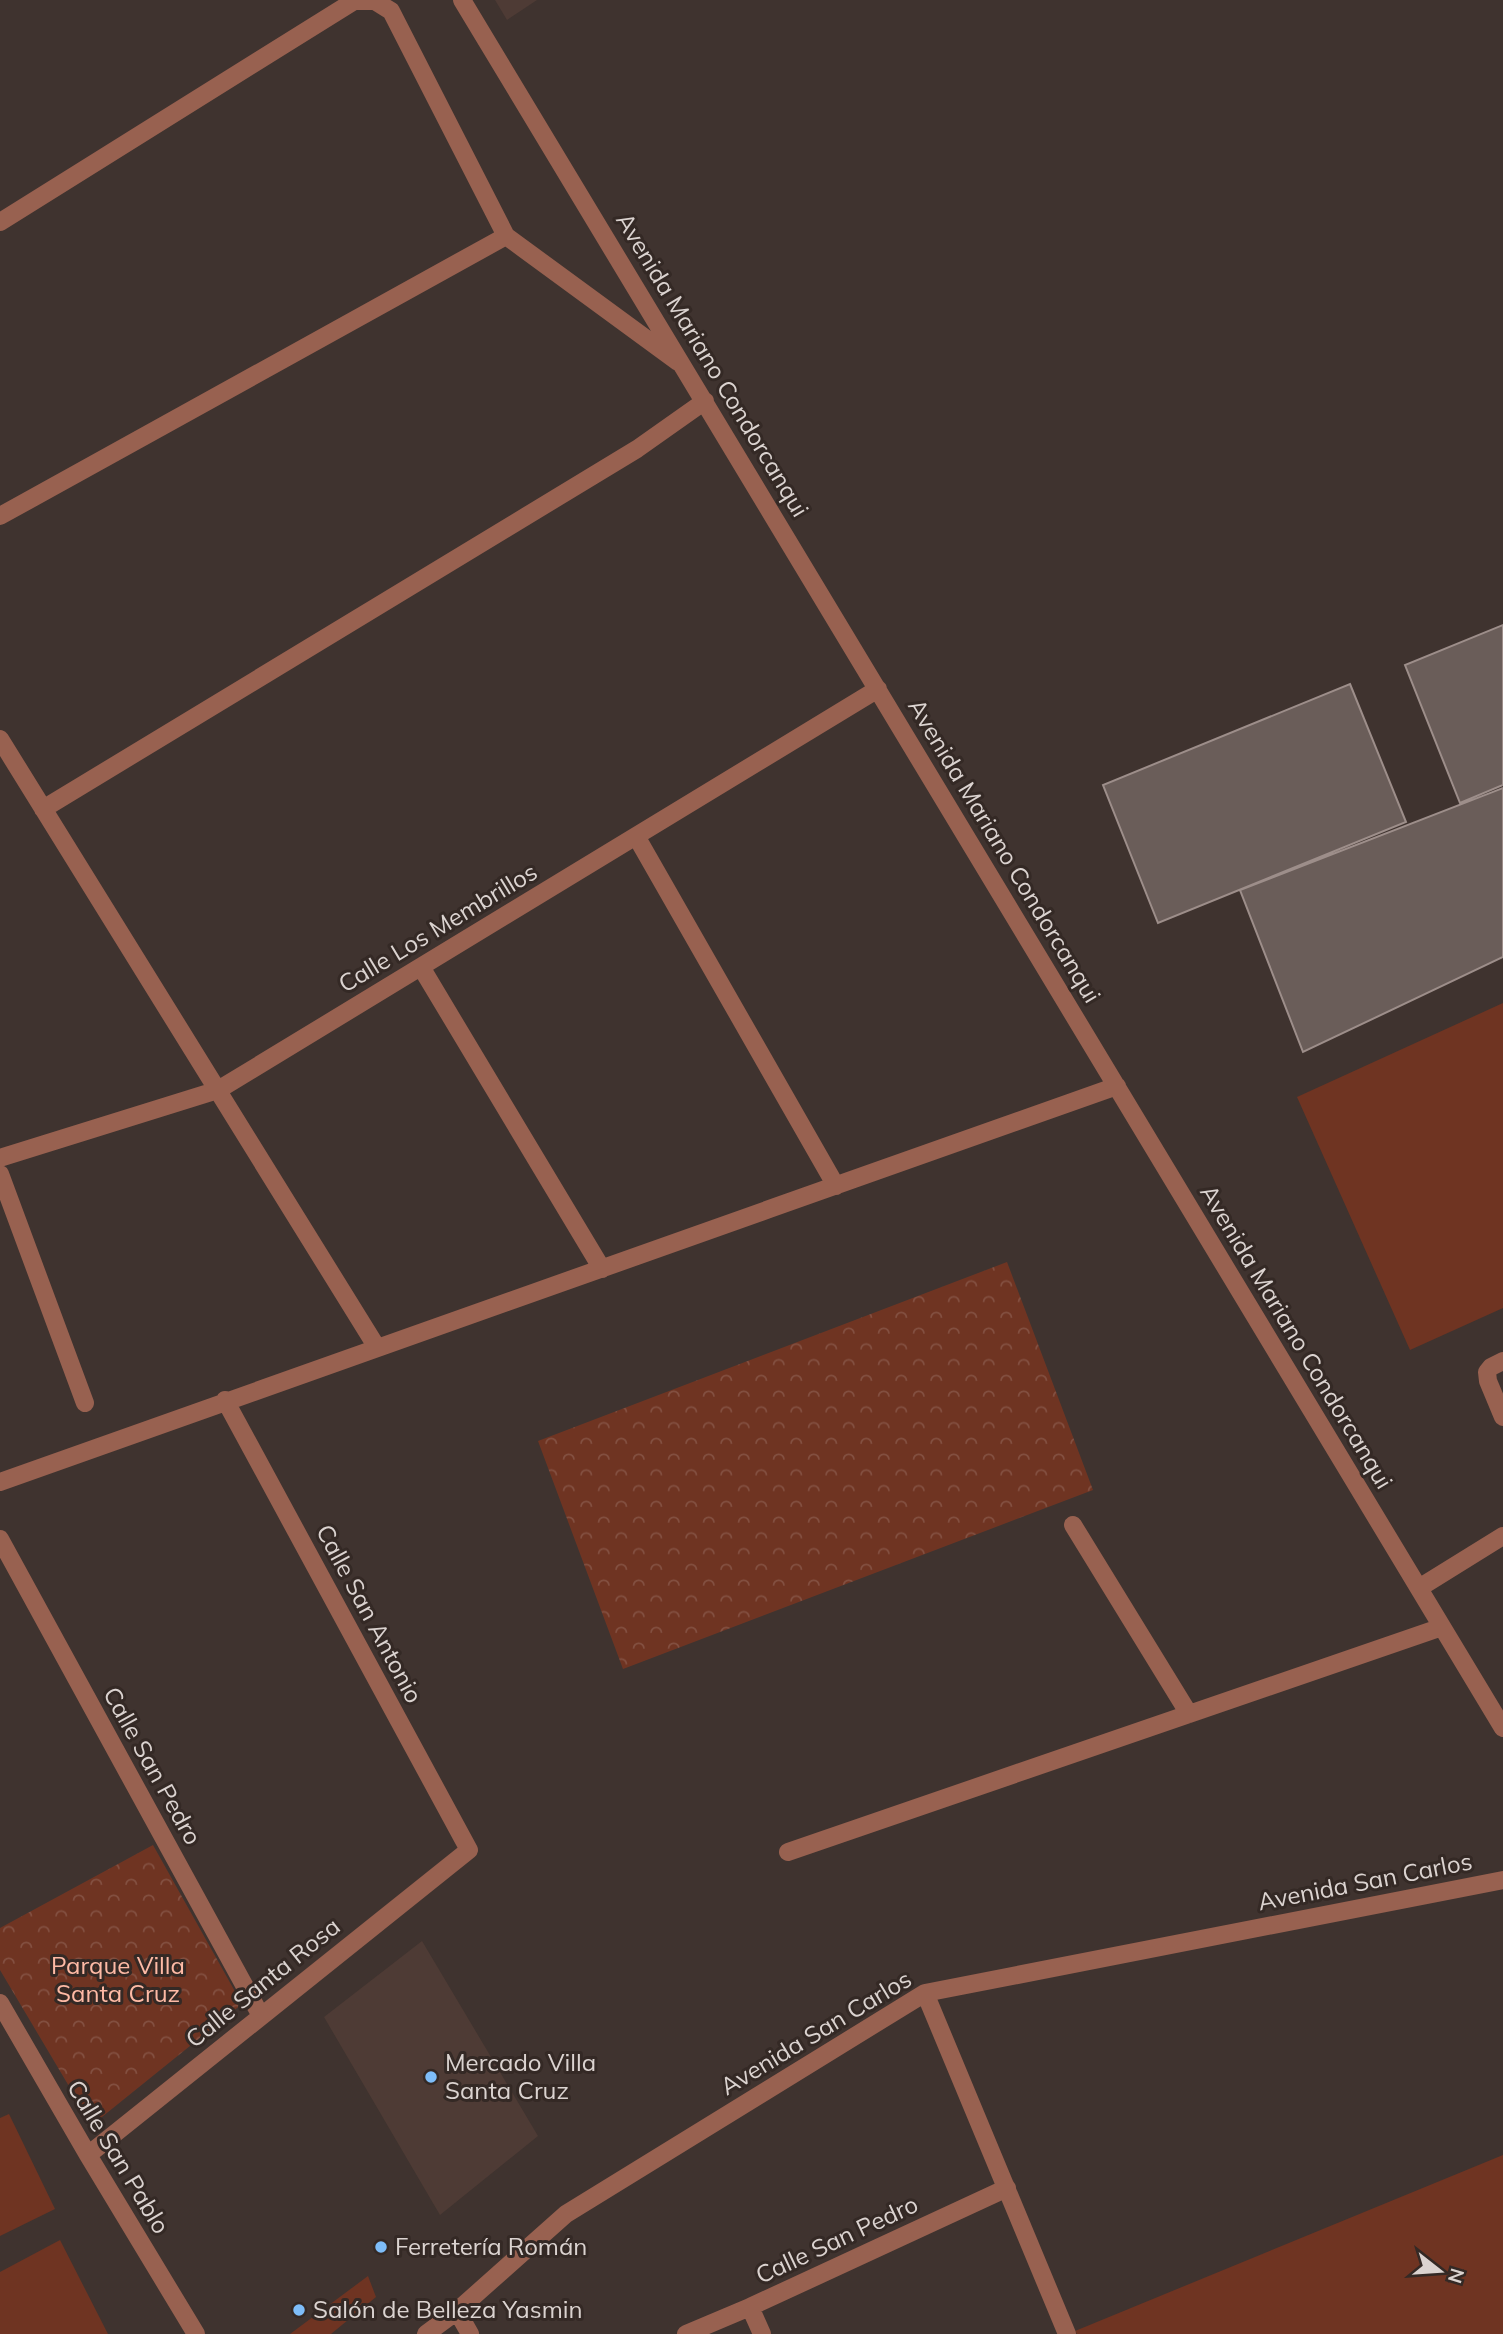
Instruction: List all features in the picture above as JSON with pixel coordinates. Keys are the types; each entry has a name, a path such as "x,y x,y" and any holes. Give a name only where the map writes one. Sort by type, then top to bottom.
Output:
{"street":[{"name":"Avenida Mariano Condorcanqui","path":"462,0 1503,1728"},
{"path":"0,222 354,1 375,1 391,11 506,236 684,367"},
{"path":"0,516 506,236"},
{"path":"43,809 637,449 705,401"},
{"name":"Calle Los Membrillos","path":"0,1158 218,1090 878,689"},
{"path":"0,739 376,1346"},
{"path":"636,836 836,1186"},
{"path":"421,967 602,1269"},
{"path":"0,1482 376,1346 602,1269 1117,1086"},
{"path":"0,1174 85,1402"},
{"path":"1503,1362 1491,1367 1487,1372 1503,1417"},
{"name":"Calle San Antonio","path":"225,1400 469,1850"},
{"path":"1073,1525 1189,1714"},
{"path":"1419,1588 1503,1536"},
{"name":"Calle San Pedro","path":"0,1539 261,2015"},
{"path":"788,1852 1442,1627"},
{"name":"Calle Santa Rosa","path":"88,2155 469,1850"},
{"name":"Avenida San Carlos","path":"426,2334 457,2311 566,2214 925,1993 1503,1880"},
{"path":"925,1993 1067,2334"},
{"name":"Calle San Pablo","path":"0,2003 196,2334"},
{"name":"Calle San Pedro","path":"686,2334 1007,2188"},
{"path":"750,2307 762,2334"},
{"path":"457,2311 470,2334"}],"shaded area":[{"path":"495,0 537,0 507,20"},
{"name":"Mercado Villa Santa Cruz","path":"422,1941 538,2136 440,2215 324,2017"}],"green space":[{"path":"1503,1003 1503,1308 1410,1350 1297,1097"},
{"path":"1007,1262 1093,1490 623,1669 538,1441"},
{"name":"Parque Villa Santa Cruz","path":"153,1845 242,2004 92,2125 0,1970 0,1928"},
{"path":"9,2114 55,2209 0,2236 0,2118"},
{"path":"1503,2155 1503,2334 1077,2334 1075,2331"},
{"path":"60,2240 108,2334 0,2334 0,2272"},
{"path":"368,2276 376,2297 331,2334 290,2334"}],"building":[{"path":"1503,625 1503,785 1460,803 1405,665"},
{"path":"1350,684 1406,822 1158,923 1103,785"},
{"path":"1503,788 1503,957 1303,1052 1240,890"}],"place":[{"name":"Mercado Villa Santa Cruz","path":"431,2077"},
{"name":"Ferretería Román","path":"381,2247"},
{"name":"Salón de Belleza Yasmin","path":"299,2310"}]}
